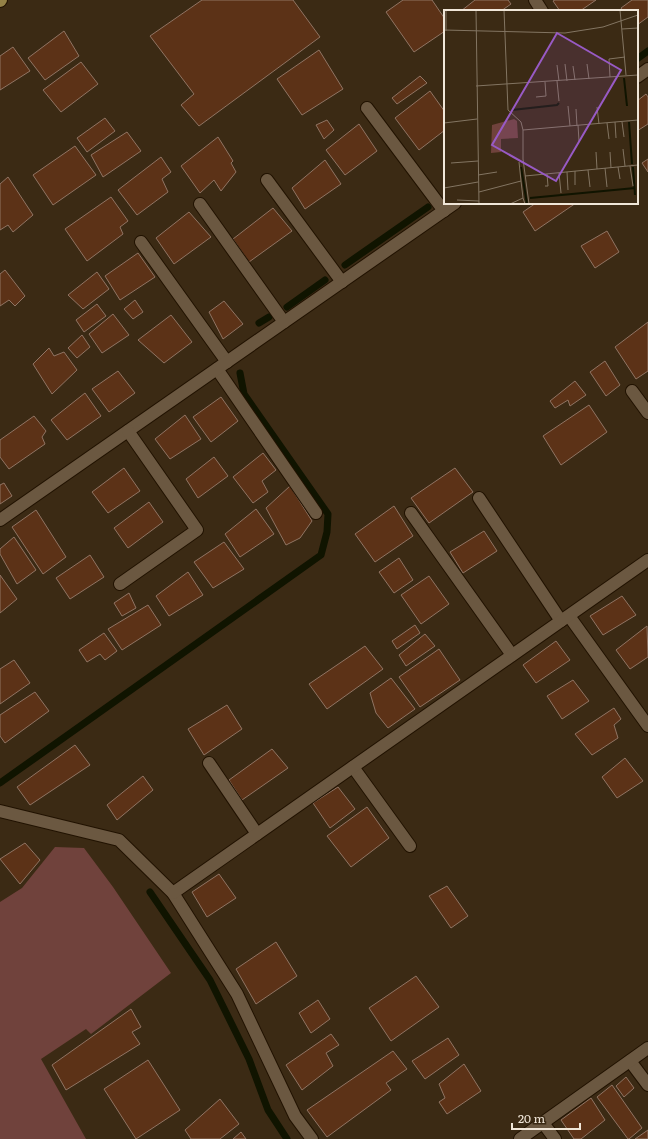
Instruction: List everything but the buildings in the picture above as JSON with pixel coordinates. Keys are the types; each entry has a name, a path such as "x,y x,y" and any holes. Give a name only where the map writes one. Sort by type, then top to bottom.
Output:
{"street":[{"path":"535,0 541,10"},
{"path":"638,76 648,69"},
{"path":"367,108 444,211"},
{"path":"267,180 342,282"},
{"path":"200,204 284,322"},
{"path":"0,520 454,204"},
{"path":"141,242 227,362"},
{"path":"217,369 316,513"},
{"path":"632,391 648,413"},
{"path":"120,584 197,530 128,431"},
{"path":"479,498 565,618 648,726"},
{"path":"411,513 512,655"},
{"path":"173,893 648,560"},
{"path":"209,762 257,834"},
{"path":"353,767 410,846"},
{"path":"0,812 119,840 173,893 237,994 295,1116 312,1139"},
{"path":"520,1139 648,1048"},
{"path":"630,1061 648,1085"},
{"path":"543,1122 555,1139"}],"shaded area":[{"path":"55,847 84,848 113,887 171,973 91,1034 86,1029 41,1059 86,1139 0,1139 0,902 22,888"}],"waterway":[{"path":"638,58 648,51"},
{"path":"345,265 428,207"},
{"path":"287,307 325,280"},
{"path":"259,323 269,317"},
{"path":"0,783 321,555 327,532 328,514 244,394 240,373"},
{"path":"150,892 210,980 249,1059 268,1110 287,1139"}]}
